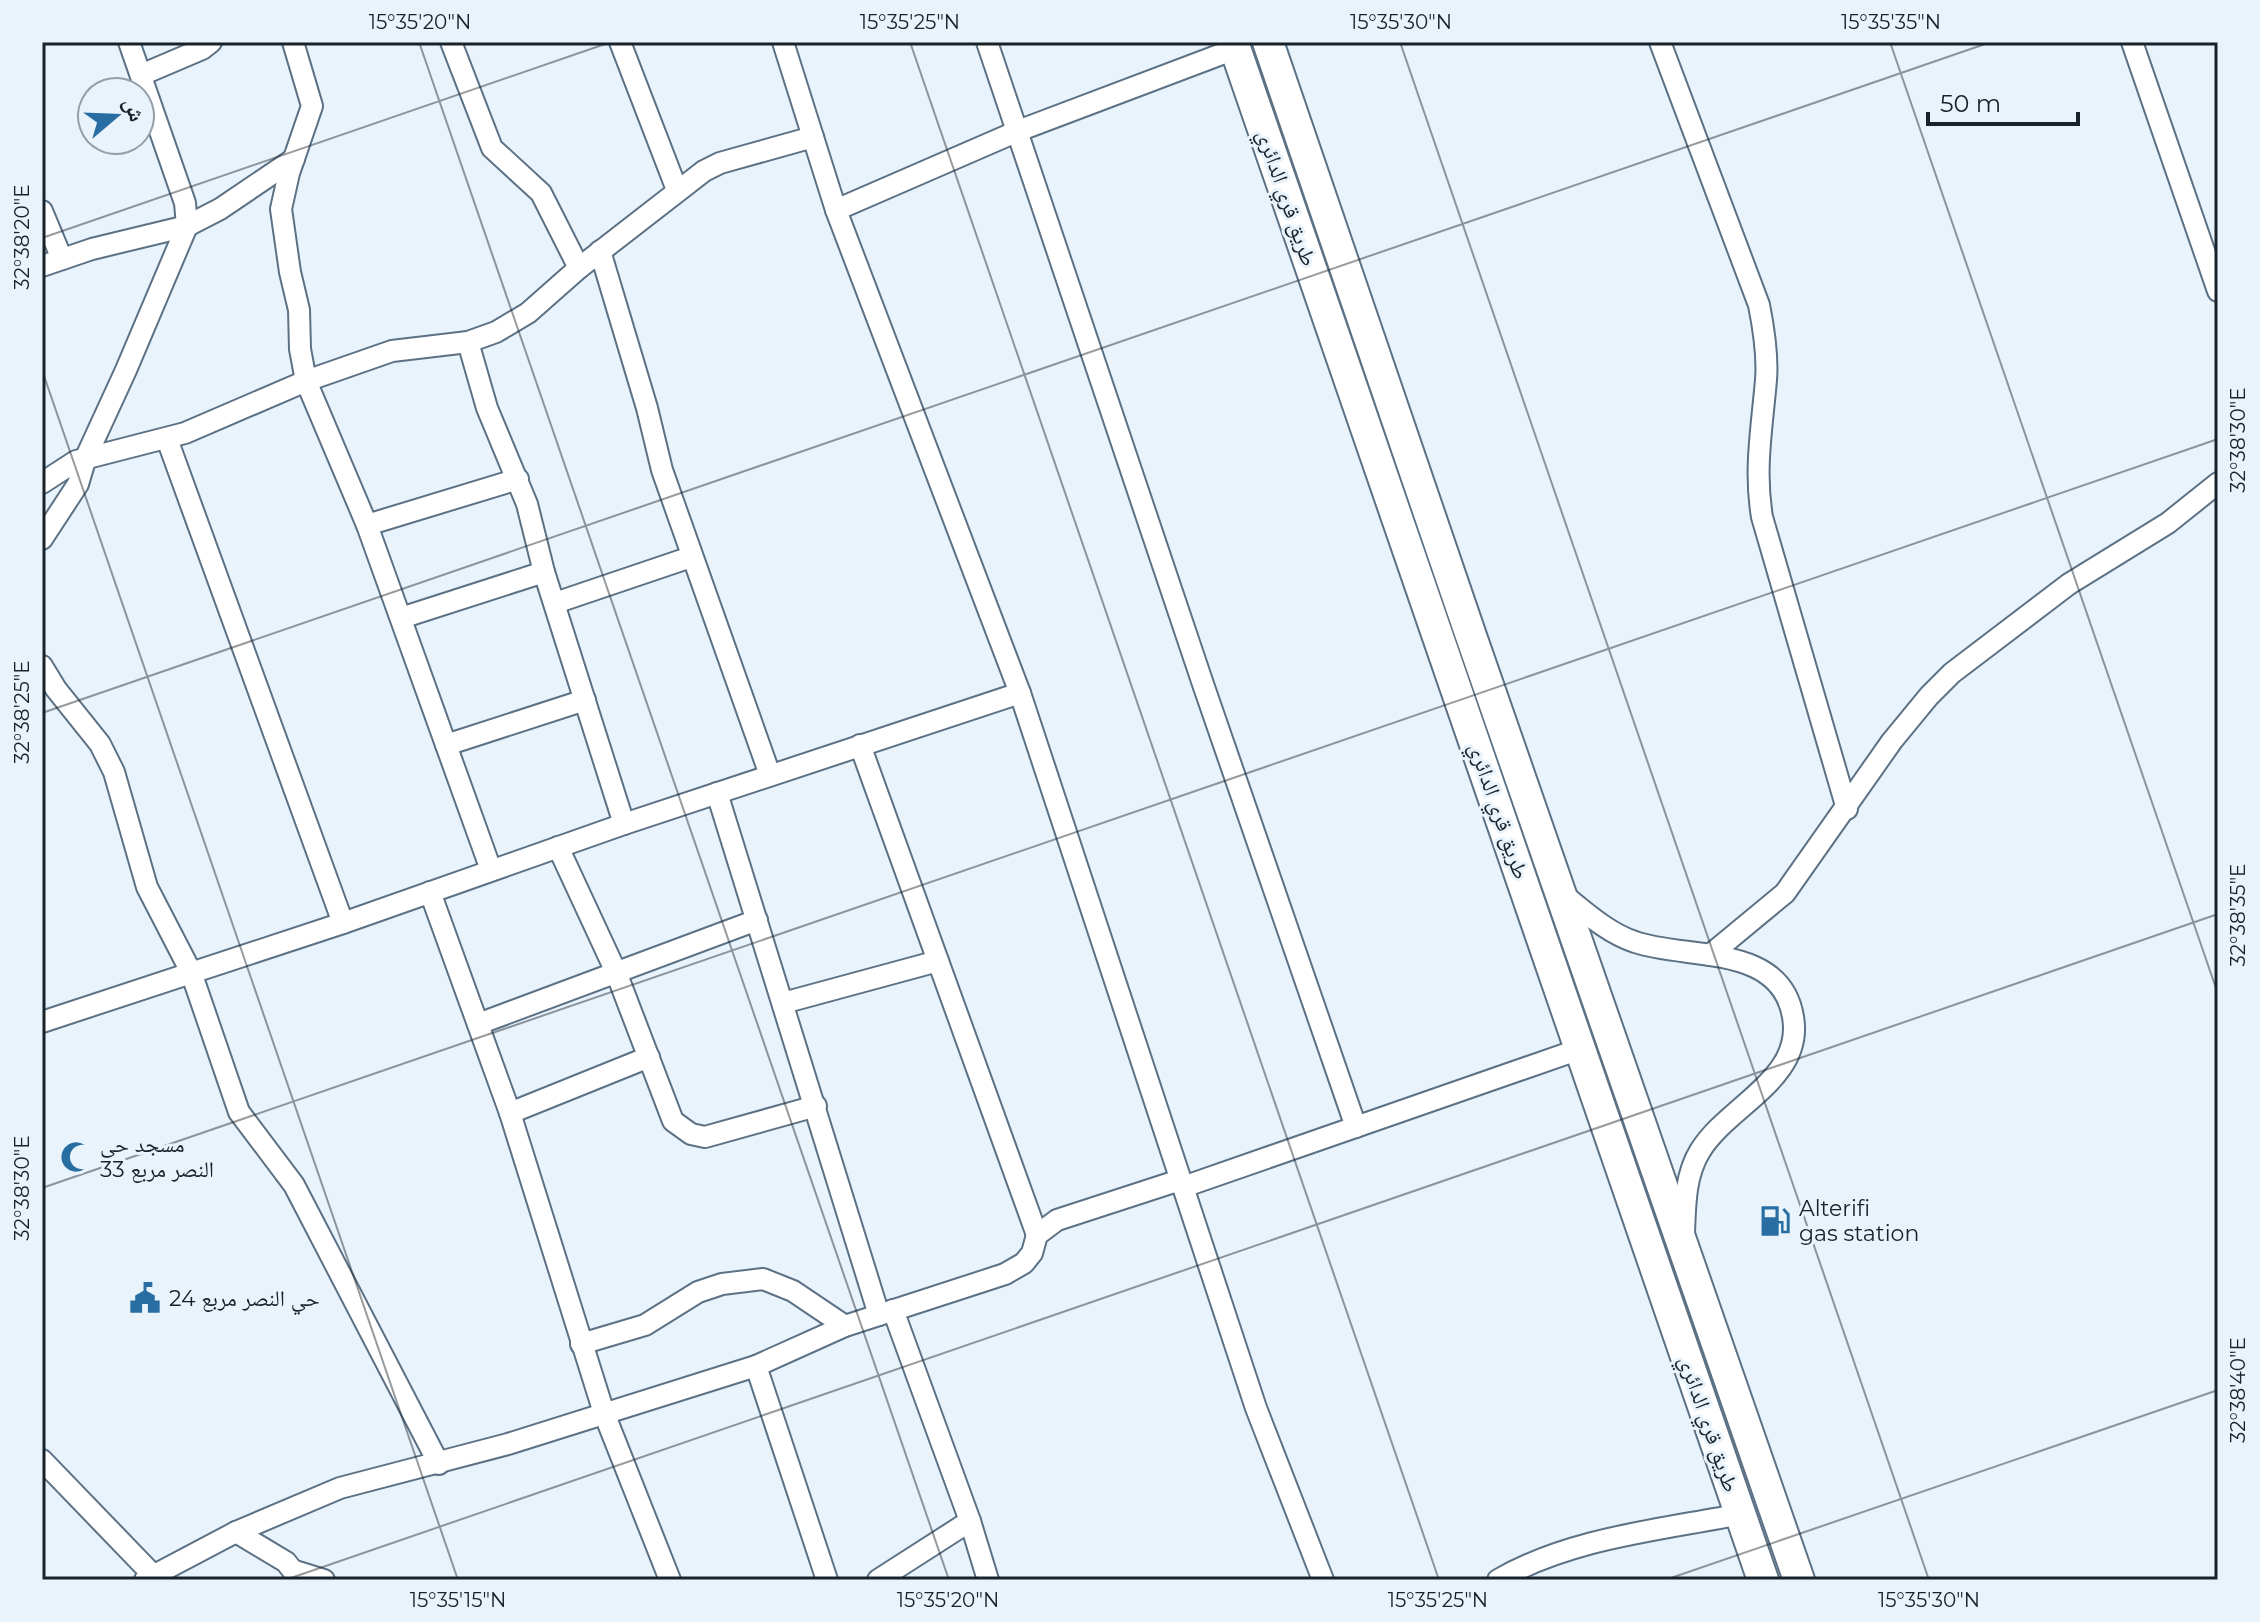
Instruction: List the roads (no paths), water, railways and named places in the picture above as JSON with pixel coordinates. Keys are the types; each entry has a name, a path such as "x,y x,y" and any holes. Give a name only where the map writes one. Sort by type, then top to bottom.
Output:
{"highway":[{"name":"طريق قري الدائري","path":"1268,42 1799,1580"},
{"name":"طريق قري الدائري","path":"1234,45 1763,1580"}],"street":[{"path":"42,539 78,484 86,457 187,226 185,203 129,42"},
{"path":"141,75 202,49 211,42"},
{"path":"293,42 312,106 281,209 299,310 300,349 306,381 367,525 491,870"},
{"path":"451,42 492,148 541,193 579,268"},
{"path":"620,42 677,190"},
{"path":"783,42 836,210 1020,693 1256,1408 1323,1580"},
{"path":"987,42 1356,1127"},
{"path":"1660,42 1759,305 1766,339 1757,487 1762,517 1847,809"},
{"path":"2132,42 2218,291"},
{"path":"836,210 1018,131 1234,45"},
{"path":"42,483 86,457 167,439 306,381 392,351 468,342 496,332 528,313 693,177 720,163 813,137"},
{"path":"42,266 92,249 187,226 220,209 294,159"},
{"path":"42,211 62,259"},
{"path":"600,251 647,408 662,470 770,775"},
{"path":"468,342 487,408 518,479 530,516 544,572 624,824"},
{"path":"167,439 343,923"},
{"path":"367,525 518,479"},
{"path":"1710,955 1785,893 1892,741 1952,673 2069,584 2168,523 2218,483"},
{"path":"555,603 691,557"},
{"path":"401,618 544,572"},
{"path":"42,666 56,689 100,744 114,772 147,887 191,972 239,1112 294,1185 439,1464"},
{"path":"42,1022 1020,693"},
{"path":"446,745 585,700"},
{"path":"42,1460 149,1578 184,1571 236,1532 340,1488 439,1464 756,1366 845,1326 1005,1274 1024,1263 1032,1253 1037,1235 860,745"},
{"path":"717,793 816,1106 886,1312 970,1521 988,1580"},
{"path":"558,847 616,972 673,1121 691,1134 705,1137 816,1106"},
{"path":"430,892 510,1113 604,1413 670,1580"},
{"path":"1560,892 1605,927 1633,942 1673,953 1741,960 1764,972 1782,990 1792,1010 1796,1032 1791,1053 1758,1093 1713,1134 1699,1152 1685,1201 1684,1249"},
{"path":"478,1024 757,920"},
{"path":"783,1003 938,961"},
{"path":"1037,1235 1057,1220 1182,1184 1580,1049"},
{"path":"510,1113 649,1057"},
{"path":"581,1344 645,1325 698,1292 722,1284 763,1279 793,1291 845,1326"},
{"path":"756,1366 827,1580"},
{"path":"1498,1580 1540,1559 1604,1540 1741,1514"},
{"path":"878,1580 970,1521"},
{"path":"236,1532 286,1562 297,1575 324,1580"}],"place":[{"name":"مسجد حي النصر مربع 33","path":"76,1157"},
{"name":"Alterifi gas station","path":"1775,1221"},
{"name":"حي النصر مربع 24","path":"145,1298"}]}
